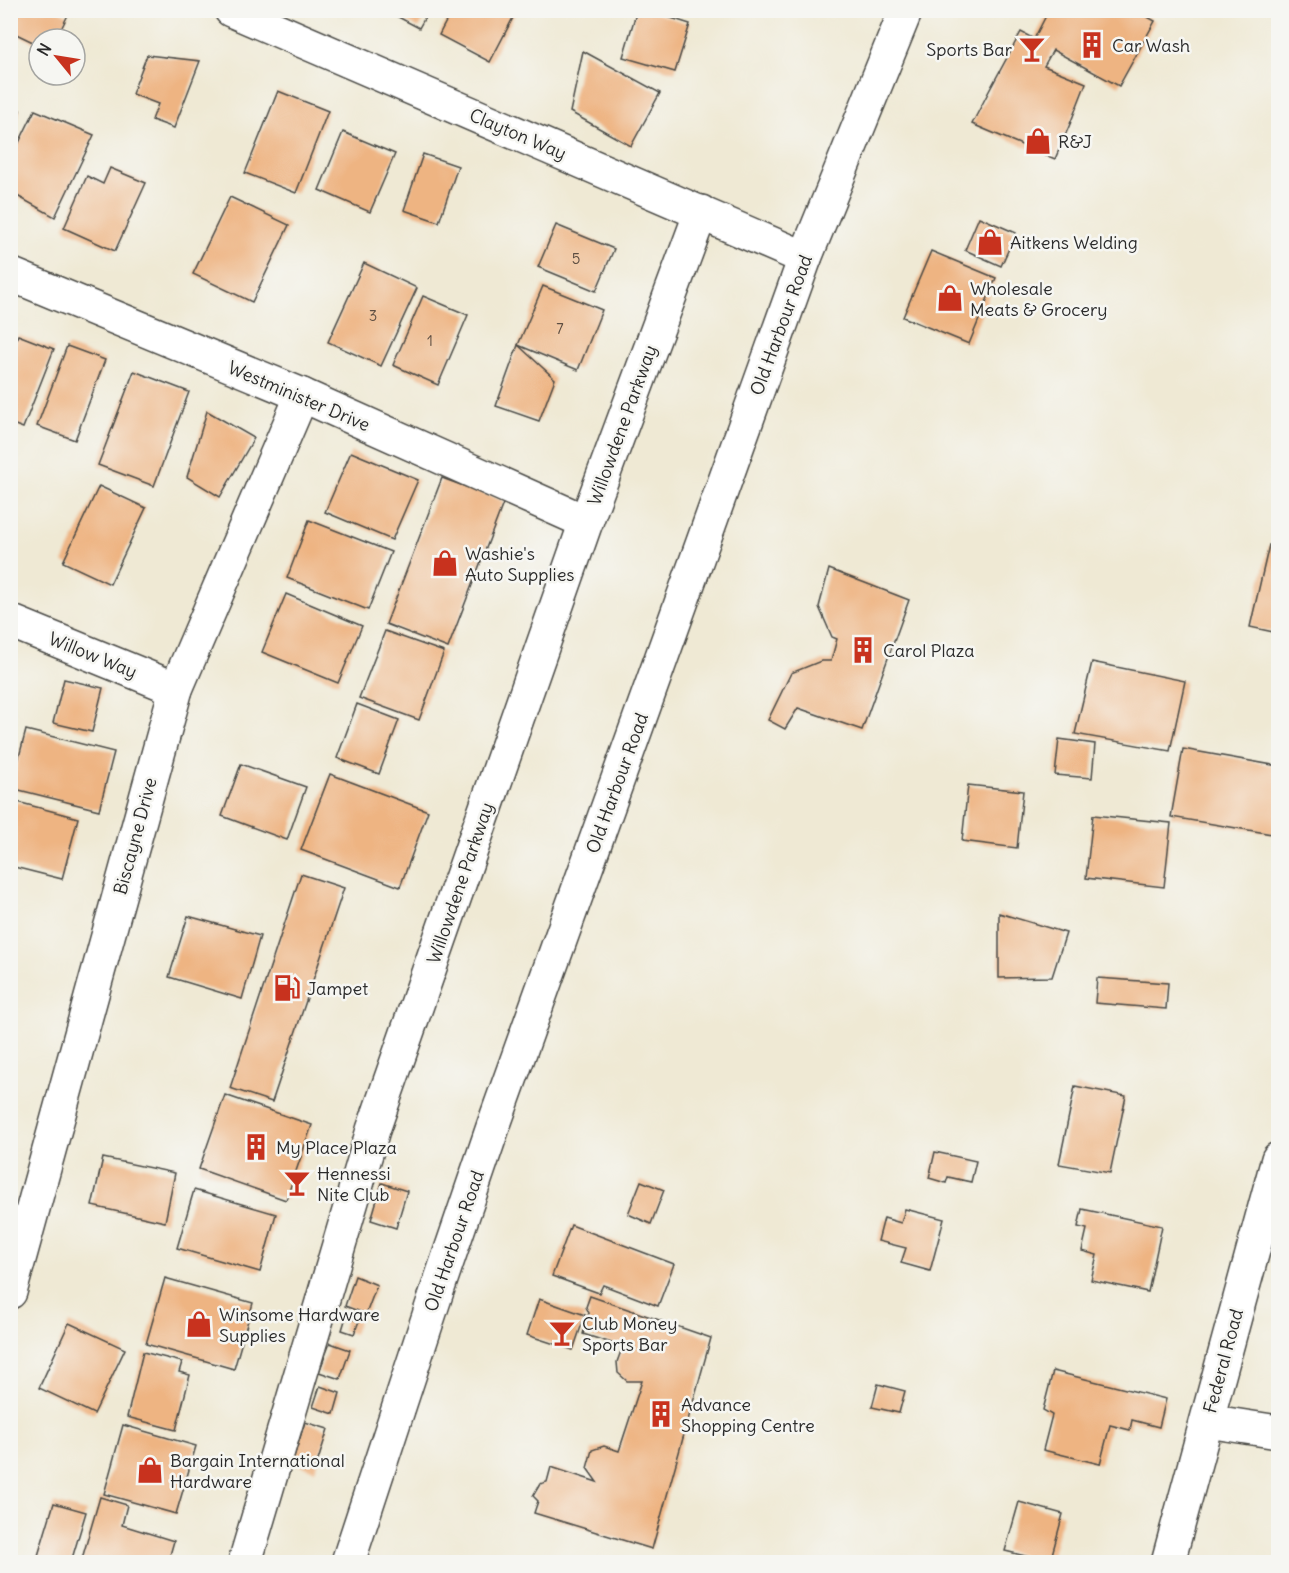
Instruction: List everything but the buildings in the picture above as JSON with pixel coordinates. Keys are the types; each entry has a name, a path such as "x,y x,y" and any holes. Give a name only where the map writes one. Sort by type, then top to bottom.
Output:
{"street":[{"name":"Clayton Way","path":"231,10 805,258"},
{"name":"Old Harbour Road","path":"348,1563 493,1127 805,258 906,10"},
{"name":"Willowdene Parkway","path":"245,1563 373,1130 586,522 701,212"},
{"name":"Westminister Drive","path":"10,274 302,396 586,522"},
{"name":"Biscayne Drive","path":"10,1292 176,689 302,396"},
{"name":"Willow Way","path":"10,621 176,689"},
{"name":"Federal Road","path":"1168,1563 1278,1159"},
{"path":"1207,1421 1278,1432"}],"place":[{"name":"Car Wash","path":"1092,45"},
{"name":"Sports Bar","path":"1032,49"},
{"name":"R&J","path":"1038,141"},
{"name":"Aitkens Welding","path":"990,242"},
{"name":"Wholesale Meats & Grocery","path":"950,298"},
{"name":"Washie's Auto Supplies","path":"445,563"},
{"name":"Carol Plaza","path":"863,650"},
{"name":"Jampet","path":"287,988"},
{"name":"My Place Plaza","path":"256,1147"},
{"name":"Hennessi Nite Club","path":"297,1183"},
{"name":"Winsome Hardware Supplies","path":"199,1324"},
{"name":"Club Money Sports Bar","path":"562,1333"},
{"name":"Advance Shopping Centre","path":"661,1414"},
{"name":"Bargain International Hardware","path":"150,1470"}]}
